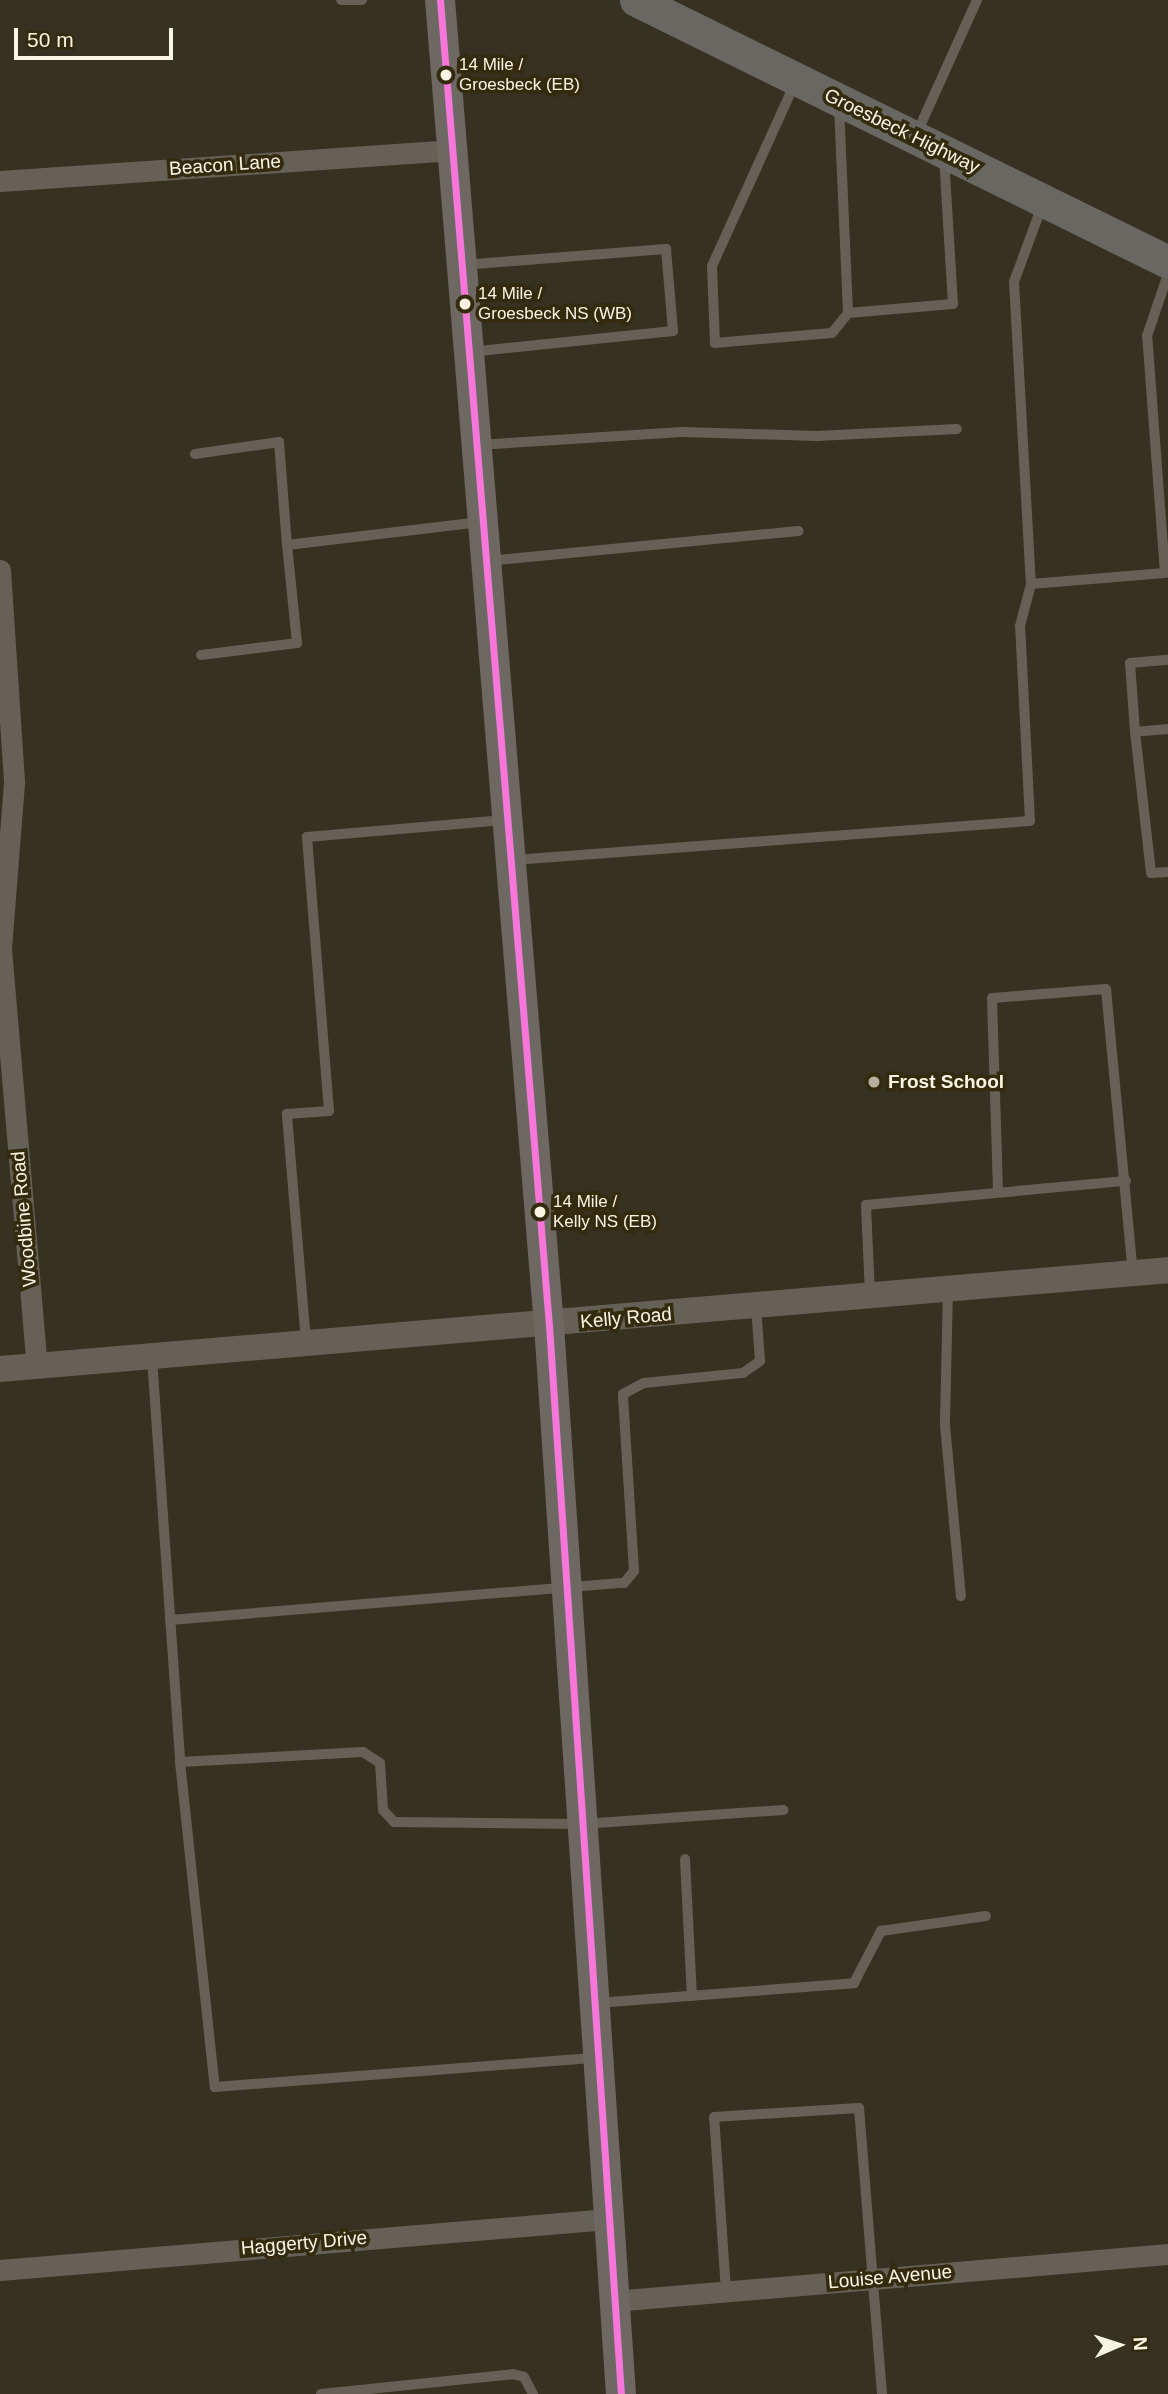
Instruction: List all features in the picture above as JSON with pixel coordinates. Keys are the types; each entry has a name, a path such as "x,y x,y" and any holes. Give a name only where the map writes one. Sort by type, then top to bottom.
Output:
{"main road":[{"path":"440,0 459,265 549,1325 621,2394"},
{"name":"Groesbeck Highway","path":"636,0 1168,262"}],"street":[{"name":"Beacon Lane","path":"0,181 450,150"},
{"name":"Woodbine Road","path":"0,570 14,783 1,949 37,1366"},
{"name":"Kelly Road","path":"0,1369 549,1325 1168,1270"},
{"name":"Haggerty Drive","path":"0,2270 608,2219"},
{"name":"Louise Avenue","path":"613,2301 1168,2254"}],"lane":[{"path":"341,0 362,0"},
{"path":"848,313 953,304 929,144 976,0"},
{"path":"796,79 712,266 716,343 832,333 848,313 839,100"},
{"path":"510,860 1030,821 1020,626 1031,584 1014,282 1044,201"},
{"path":"459,265 666,249 673,331 467,352"},
{"path":"1031,584 1164,573 1147,336 1168,274"},
{"path":"475,445 683,432 817,436 957,429"},
{"path":"195,454 279,442 297,643 201,655"},
{"path":"287,545 481,522"},
{"path":"485,561 799,531"},
{"path":"1168,660 1129,663 1151,873 1168,872"},
{"path":"1135,732 1168,729"},
{"path":"306,1344 287,1114 329,1111 307,837 507,819"},
{"path":"998,1190 992,998 1107,989 1133,1273"},
{"path":"870,1296 866,1205 998,1190 1126,1181"},
{"path":"948,1289 945,1425 961,1596"},
{"path":"170,1620 624,1583 634,1571 623,1394 645,1384 743,1373 760,1361 756,1306"},
{"path":"152,1356 180,1762 215,2087 598,2057"},
{"path":"180,1762 356,1750 380,1763 383,1810 394,1822 582,1824 784,1810"},
{"path":"685,1859 692,1996"},
{"path":"594,2003 854,1983 881,1931 986,1916"},
{"path":"726,2291 715,2117 859,2108 883,2394"},
{"path":"321,2394 513,2374 524,2377 533,2394"}],"transit line":[{"path":"440,0 549,1325 621,2394"}],"place":[{"name":"14 Mile / Groesbeck (EB)","path":"446,75"},
{"name":"14 Mile / Groesbeck NS (WB)","path":"465,304"},
{"name":"Frost School","path":"874,1082"},
{"name":"14 Mile / Kelly NS (EB)","path":"540,1212"}]}
